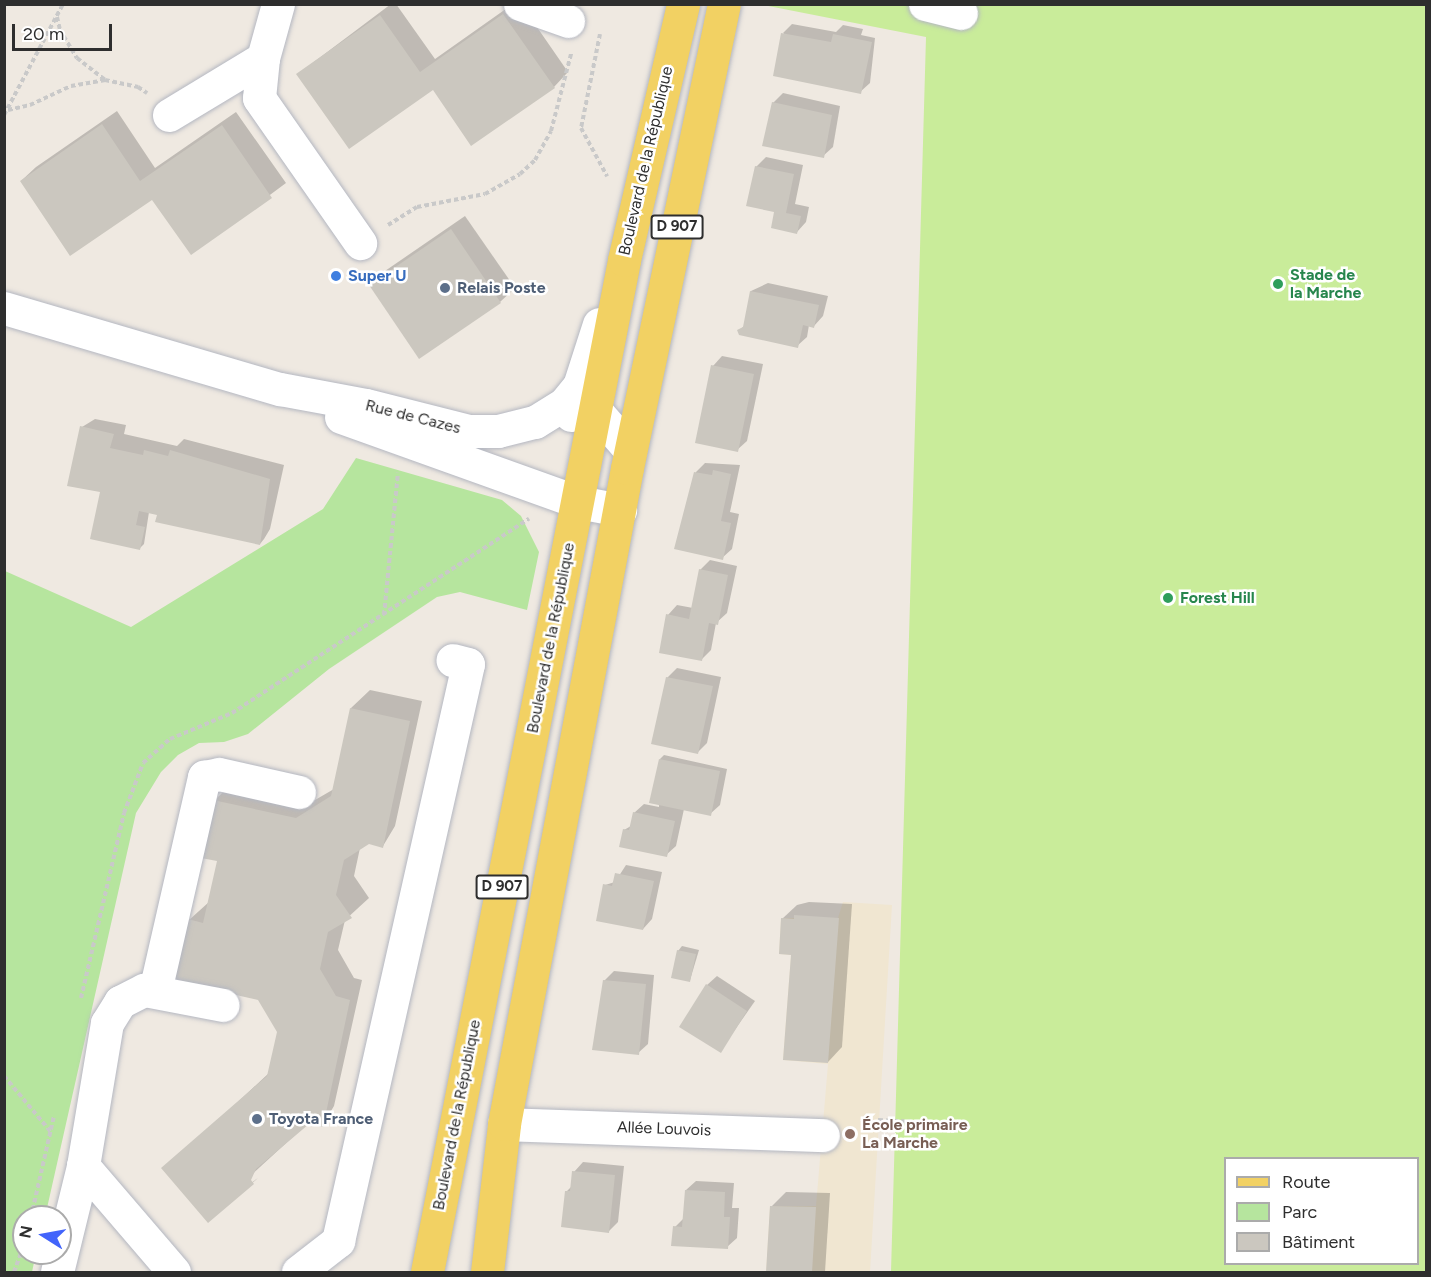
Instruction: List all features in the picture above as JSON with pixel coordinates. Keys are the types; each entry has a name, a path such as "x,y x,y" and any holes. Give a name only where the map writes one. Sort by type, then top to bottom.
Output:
{"main road":[{"name":"Boulevard de la République","path":"427,1272 624,260 683,4"},
{"name":"D 907","path":"487,1272 504,1124 630,450 724,4"}],"street":[{"path":"278,4 262,58 259,98 360,243"},
{"path":"520,4 570,36"},
{"path":"925,4 961,13"},
{"path":"171,113 262,58"},
{"name":"Rue de Cazes","path":"4,308 280,389 366,405 469,431 498,431 535,422 565,403 579,386 624,260"},
{"name":"Rue de Cazes","path":"280,389 424,449 488,467 578,502 620,510"},
{"path":"535,422 596,411 630,450"},
{"path":"298,1272 338,1241 468,664 452,660"},
{"path":"155,991 204,777 219,774 299,792"},
{"path":"57,1272 83,1166 107,1023 120,1002 144,990 223,1005"},
{"name":"Allée Louvois","path":"504,1124 823,1135"},
{"path":"83,1166 174,1272"}],"path":[{"path":"4,116 63,4"},
{"path":"57,16 60,30 76,58 105,80"},
{"path":"360,243 417,207 486,194 520,174 535,160 551,131 570,36"},
{"path":"600,47 581,128 609,179"},
{"path":"8,110 30,105 71,86 105,80 138,87 171,113"},
{"path":"399,463 383,616 534,516 527,509"},
{"path":"4,1076 51,1132 34,1205"},
{"path":"878,1120 911,1122"}],"shaded area":[{"name":"École primaire La Marche","path":"843,902 892,905 870,1272 766,1272 770,1206 816,1206 828,1064 783,1060 791,955 779,954 781,918 838,918"}],"green space":[{"name":"Forest Hill","path":"758,4 1426,5 1426,1272 891,1272 926,37"},
{"path":"356,458 502,500 521,516 539,552 527,610 460,592 437,597 329,669 248,734 224,742 199,743 178,755 161,772 136,813 48,1205 12,1205 12,1265 33,1265 32,1272 5,1272 5,571 131,627 323,509"}],"building":[{"path":"503,14 555,88 471,146 433,90 349,149 296,74 380,15 420,72"},
{"path":"781,33 831,42 833,34 872,42 861,94 773,76"},
{"path":"772,102 832,115 824,158 762,146"},
{"path":"102,124 140,181 222,125 272,198 191,255 152,200 70,256 20,181"},
{"path":"755,166 794,174 786,213 801,216 797,234 771,228 774,212 746,206"},
{"path":"451,229 501,303 419,359 369,285"},
{"path":"750,291 819,305 814,328 803,325 798,348 739,335 737,330 743,327"},
{"path":"711,365 754,374 738,452 695,443"},
{"path":"80,426 114,434 110,448 143,455 144,450 168,456 170,450 270,479 260,545 155,522 157,515 139,511 136,525 145,527 140,550 90,539 100,492 67,486"},
{"path":"713,470 731,474 721,521 731,523 723,560 674,549 694,472 712,475"},
{"path":"699,569 728,575 718,625 709,623 702,661 659,653 666,614 689,619"},
{"path":"666,677 713,686 698,754 651,744"},
{"path":"350,708 410,721 383,848 369,844 344,860 336,895 352,918 328,932 320,969 336,996 350,1000 323,1127 309,1124 256,1169 251,1180 254,1184 208,1223 161,1168 267,1076 277,1032 258,1000 174,981 188,919 203,923 217,861 201,858 213,800 296,818 331,796"},
{"path":"659,759 720,771 711,816 649,803"},
{"path":"633,812 675,821 667,857 619,847 623,829 629,830"},
{"path":"615,873 654,881 643,930 596,921 603,884 612,886"},
{"path":"794,915 839,918 828,1063 783,1060 791,955 779,954 781,918 794,919"},
{"path":"677,950 696,954 690,982 671,978"},
{"path":"603,980 646,984 639,1055 592,1050"},
{"path":"706,984 747,1011 721,1053 679,1027"},
{"path":"572,1171 615,1175 609,1233 561,1227 565,1191 570,1191"},
{"path":"685,1190 725,1192 724,1217 730,1217 728,1249 671,1246 673,1226 682,1227"},
{"path":"770,1206 816,1207 812,1272 766,1272"}],"place":[{"name":"Super U","path":"336,276"},
{"name":"Stade de la Marche","path":"1278,284"},
{"name":"Relais Poste","path":"445,288"},
{"name":"Forest Hill","path":"1168,598"},
{"name":"Toyota France","path":"257,1119"},
{"name":"École primaire La Marche","path":"850,1134"}]}
